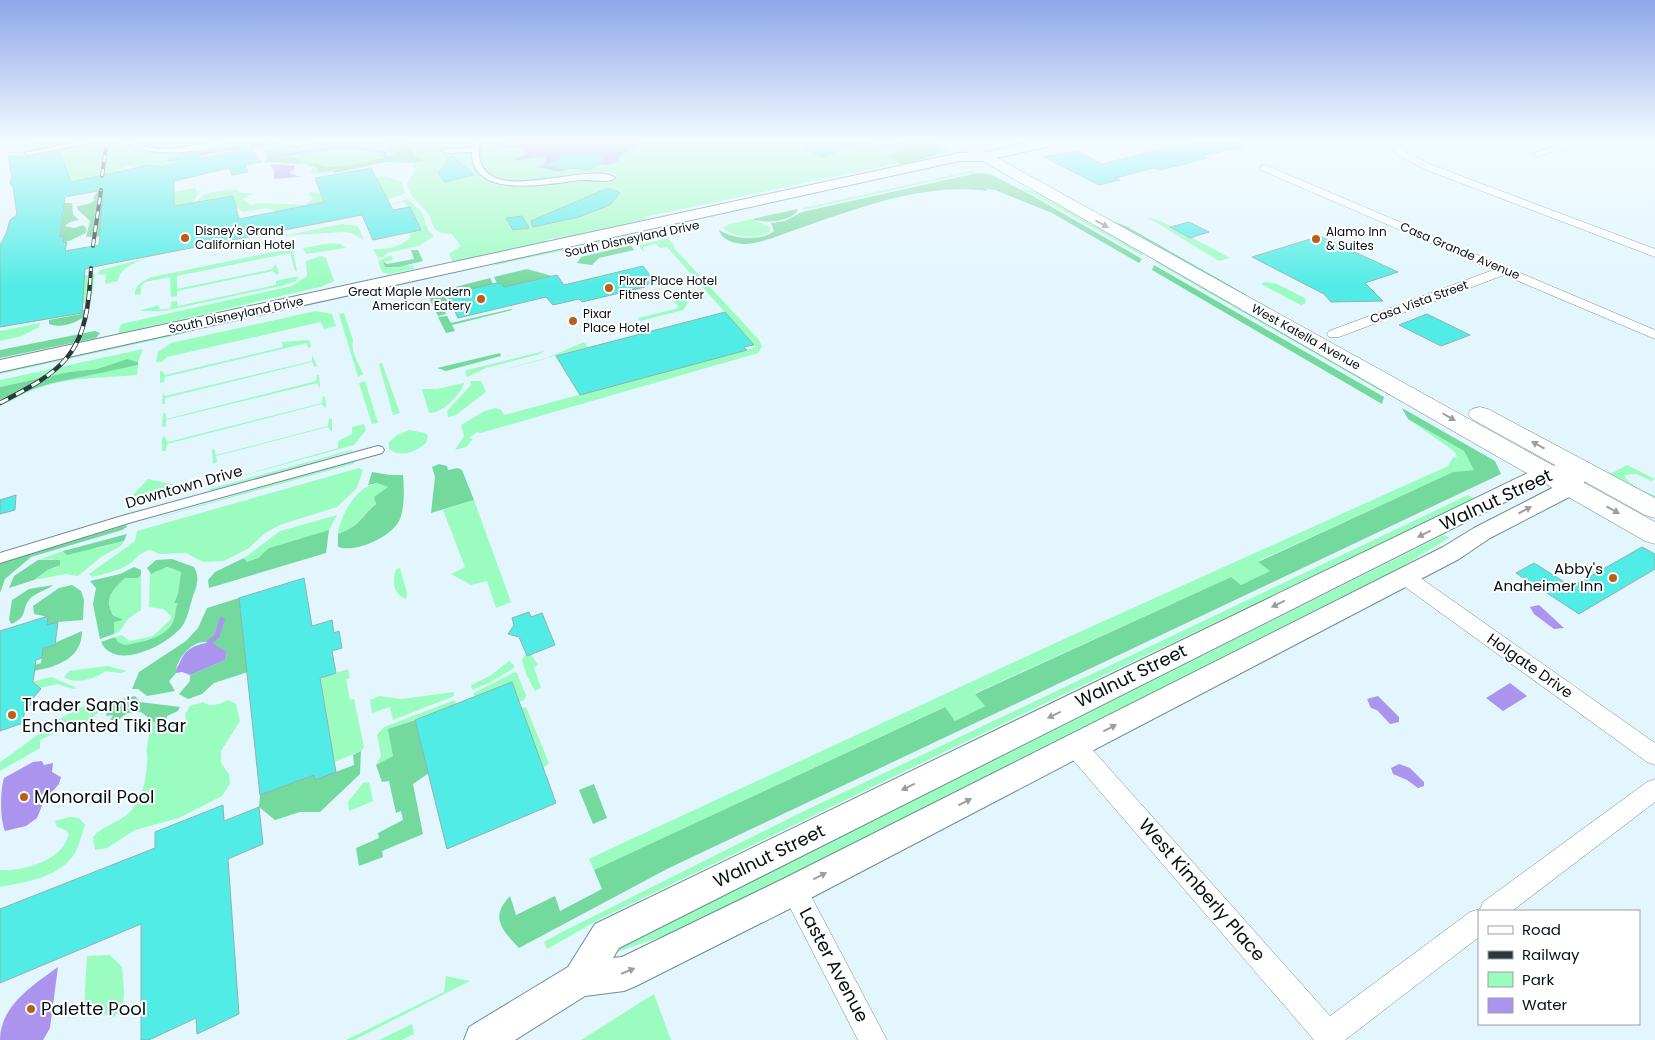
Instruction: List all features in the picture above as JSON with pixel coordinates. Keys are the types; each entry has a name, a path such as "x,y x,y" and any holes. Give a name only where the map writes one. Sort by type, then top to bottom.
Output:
{"main road":[{"name":"South Disneyland Drive","path":"0,366 849,190"},
{"name":"West Katella Avenue","path":"1058,190 1546,473 1576,478 1655,509"},
{"name":"West Katella Avenue","path":"1070,190 1334,334 1576,478 1655,534"},
{"name":"South Disneyland Drive","path":"0,377 679,224"}],"street":[{"name":"Casa Grande Avenue","path":"1316,190 1655,335"},
{"path":"1487,190 1655,253"},
{"name":"Casa Vista Street","path":"1334,334 1505,270"},
{"name":"Downtown Drive","path":"0,558 127,519 378,450"},
{"name":"Walnut Street","path":"580,979 607,936 1546,473"},
{"name":"Walnut Street","path":"482,1040 580,979 624,974 794,890 1405,577 1576,478"},
{"name":"Holgate Drive","path":"1405,577 1655,754"},
{"name":"West Kimberly Place","path":"1075,746 1328,1035 1478,922"},
{"path":"1493,910 1655,789"},
{"name":"Laster Avenue","path":"794,890 873,1040"}],"green space":[{"path":"99,190 112,190 109,202 102,203 100,231 104,236 86,237 90,221 78,210 77,206 89,204 95,200 93,198"},
{"path":"196,190 198,194 192,204 167,209 173,192"},
{"path":"237,190 242,193 254,193 243,199 250,205 260,203 305,205 313,198 309,195 310,192 324,193 321,197 324,202 277,211 266,208 243,212 239,209 197,203 204,195"},
{"path":"381,190 404,190 405,193 387,200"},
{"path":"409,190 774,190 645,217 647,220 554,238 546,240 547,242 453,262 449,254 461,246 452,234 443,233 435,229 429,215"},
{"path":"886,190 896,190 803,210 803,208"},
{"path":"903,190 952,190 918,193 873,204 754,243 732,242 725,239 719,230 739,237 762,237 774,231 771,223 785,221 802,212"},
{"path":"991,190 1020,190 1142,259 1139,263 1052,213"},
{"path":"1021,190 1035,192 1142,253 1143,256 1035,195"},
{"path":"408,199 422,213 428,230 434,236 419,246 387,253 383,257 378,258 373,249 397,246 410,238 410,234 421,230 410,207 407,207 404,202 390,205"},
{"path":"59,203 72,203 73,214 79,220 70,222 65,226 74,228 83,225 86,228 86,233 69,241 58,243 64,236 60,237 64,210 61,211"},
{"path":"798,209 790,217 777,221 757,221 752,219"},
{"path":"1147,217 1161,221 1230,258 1219,261"},
{"path":"1103,218 1126,226 1243,293 1238,294"},
{"path":"752,219 770,227 770,231 759,236 746,237 733,234 723,228 729,224"},
{"path":"341,224 358,226 364,240 352,233 343,232 283,236"},
{"path":"654,231 491,266 505,260"},
{"path":"668,238 675,246 673,247 759,340 762,346 758,353 481,433 477,432 469,438 473,439 466,447 455,450 464,436 461,425 485,411 496,408 501,410 504,415 756,347 667,247 660,248 656,244 643,247 644,252 640,248 640,245"},
{"path":"331,243 341,244 346,248 306,254 303,248"},
{"path":"631,245 634,250 599,258 592,265 577,263 581,257"},
{"path":"288,249 293,250 297,271 295,271 290,253 177,276 177,289 273,269 273,266 276,264 279,273 277,275 273,271 177,291 177,296 171,297 170,277 145,282 141,286 141,294 135,295 136,288 152,277"},
{"path":"411,250 418,250 423,261 399,267 385,267 383,261 387,264 414,259"},
{"path":"391,255 393,260 383,262 393,268 425,263 413,265 414,269 389,274 382,272 378,261"},
{"path":"321,256 326,258 334,281 320,287 118,334 121,324 292,286 307,276 306,261"},
{"path":"151,257 126,268 119,276 118,281 105,284 106,274 98,275 100,270"},
{"path":"1155,262 1159,262 1377,385 1382,392"},
{"path":"1154,265 1384,397 1382,404 1152,270"},
{"path":"527,269 552,276 504,287 502,284 497,283 494,277"},
{"path":"95,274 92,295 82,305 83,276"},
{"path":"298,276 296,281 281,286 164,311 139,311 159,305 159,310 171,308 171,302 177,301 178,306 276,285 276,281"},
{"path":"490,278 493,284 447,294 445,297 450,306 444,307 446,314 438,316 430,300 432,293"},
{"path":"1265,282 1277,284 1305,298 1306,303 1301,305 1261,284"},
{"path":"683,296 688,303 683,310 640,321 638,318 679,308 672,298"},
{"path":"88,309 89,313 75,322 59,326 49,324 49,320 81,314 82,310"},
{"path":"511,309 452,325 455,331 446,333 438,317 447,316 451,323"},
{"path":"316,311 332,314 336,326 324,329 321,322 167,357 162,362 156,362 158,352 171,343"},
{"path":"344,313 353,340 354,353 363,374 358,377 339,314"},
{"path":"40,323 39,327 22,336 0,341 0,331"},
{"path":"210,326 173,336 0,374 0,370"},
{"path":"95,331 100,333 96,338 0,358 0,350"},
{"path":"310,341 311,347 308,348 307,343 165,377 164,382 160,383 160,372 162,371 165,375 283,347 282,342"},
{"path":"584,342 588,347 547,358"},
{"path":"143,349 138,362 127,359 97,369 69,372 0,387 0,380"},
{"path":"544,351 540,354 486,368 467,377 465,372 467,370"},
{"path":"500,353 501,356 446,371 437,368"},
{"path":"312,355 317,366 315,367 312,362 165,398 165,404 162,404 163,392 165,396 312,361"},
{"path":"547,358 542,360 498,371"},
{"path":"127,359 138,362 138,365 52,383 0,400 0,387 69,372 97,369"},
{"path":"382,363 400,413 393,415 379,364"},
{"path":"138,365 137,375 60,382 35,389 0,406 0,400 60,380"},
{"path":"317,375 319,375 320,388 317,383 166,420 166,426 162,427 163,413 166,414 166,419 316,381"},
{"path":"365,381 378,423 372,424 359,383"},
{"path":"470,381 481,381 486,392 456,415 448,417 447,411 471,385"},
{"path":"464,383 451,402 440,410 429,413 422,389 437,389"},
{"path":"323,396 325,397 326,409 322,404 167,444 166,451 162,451 162,438 164,436 168,442 322,403"},
{"path":"1402,408 1495,461 1501,474 667,869 519,948 503,929 499,917 500,910 510,896 516,915 555,896 560,911 602,889 594,870 945,707 955,721 985,706 975,694 1231,577 1241,585 1270,571 1258,562 1453,472 1474,470 1464,451 1408,419"},
{"path":"329,418 332,419 332,432 328,427 216,456 217,462 213,464 212,450 214,449 216,455 328,426"},
{"path":"1408,419 1464,451 1474,470 1453,472 1258,561 1270,571 1241,585 1231,577 975,693 985,706 955,721 944,707 594,870 589,859 612,848 1064,639 1448,466 1453,457 1458,458 1454,451"},
{"path":"364,424 366,430 354,445 195,489 338,448 338,441 352,434 352,427"},
{"path":"409,430 425,433 428,436 426,443 408,453 393,452 389,449 389,442 397,435"},
{"path":"353,451 210,491 210,489"},
{"path":"356,461 353,464 136,524"},
{"path":"439,464 447,466 448,470 458,468 462,470 474,500 431,513 435,477 432,467"},
{"path":"1627,465 1655,479 1651,481 1636,474 1624,475 1634,485 1655,496 1655,501 1605,472 1612,473"},
{"path":"359,468 363,470 357,488 337,507 280,525 265,533 249,548 224,561 203,562 186,553 159,554 151,550 142,553 131,563 118,570 92,577 89,574 135,541 137,531"},
{"path":"372,472 403,475 403,505 399,521 388,533 372,543 353,548 338,547 338,534 356,524 376,504 374,497 388,487 377,483 368,485"},
{"path":"148,479 176,485 177,494 159,499 132,496"},
{"path":"377,483 388,487 374,497 376,503 356,524 338,534 342,518 356,495 370,485"},
{"path":"1468,495 1475,499 1056,698 602,918 547,949 544,942 560,933 800,813"},
{"path":"474,500 511,602 496,608 487,581 471,585 451,574 465,567 443,510"},
{"path":"337,515 329,530 269,548 258,558 247,562 244,558 280,531"},
{"path":"126,525 127,527 122,530 31,557 5,579 0,593 0,563"},
{"path":"329,530 326,553 209,588 208,580 215,572 244,558 247,562 258,558 269,548"},
{"path":"127,534 124,541 67,555 63,551"},
{"path":"1444,535 1449,538 1403,566 687,928 617,952 615,948"},
{"path":"124,541 121,546 101,557 78,576 66,574 34,580 46,571 56,568 53,559 38,560 63,551 100,548"},
{"path":"172,559 194,567 197,575 197,585 183,625 166,640 142,652 118,655 108,651 101,642 115,637 118,642 125,645 139,642 160,635 171,625 178,603 174,603 178,594 181,572 167,567 151,574 147,568 156,560"},
{"path":"38,560 60,560 60,565 46,571 34,580 9,588 14,576"},
{"path":"134,567 141,570 141,575 138,578 125,578 113,591 109,599 113,615 123,620 114,622 114,634 100,639 93,604 96,588 90,581 120,574"},
{"path":"163,567 181,572 178,595 174,602 178,603 173,621 165,632 152,639 125,645 118,642 115,637 122,635 130,641 153,636 171,619 171,616 163,609 149,607 150,573 157,572"},
{"path":"400,568 407,593 406,599 398,594 395,587 396,569"},
{"path":"141,575 141,610 128,619 119,632 114,634 114,622 120,619 109,609 109,598 125,578 138,578"},
{"path":"53,585 32,597 26,604 21,618 11,624 9,619 12,600 29,589"},
{"path":"72,585 81,591 84,600 83,620 47,625 48,617 34,614 33,606 59,588"},
{"path":"239,598 248,672 214,683 202,694 188,699 179,694 190,681 190,675 225,660 227,652 204,642 192,646 182,656 176,673 169,681 175,691 147,696 138,689 132,689 139,672 186,641 198,628 207,608"},
{"path":"82,631 80,644 73,654 64,661 52,667 0,676 41,663 43,648"},
{"path":"531,654 538,665 534,667 541,688 535,691 526,674 522,660 524,656"},
{"path":"509,661 514,665 514,668 491,682 472,690 471,685 490,676"},
{"path":"107,666 127,671 120,673 105,671 91,679 79,681 64,677 69,671"},
{"path":"348,669 350,678 346,679 350,700 354,699 364,747 361,751 334,762 320,678"},
{"path":"515,672 526,695 524,700 519,702 512,682 475,697 473,693"},
{"path":"51,677 77,688 73,689 57,684 32,690 28,683"},
{"path":"454,692 454,696 393,720 390,707 372,713 370,700 379,696 402,699"},
{"path":"135,696 140,702 180,707 178,711 167,716 166,722 169,725 179,723 180,727 161,727 141,712 127,713 116,722 108,724 113,715 106,716 108,705 112,701"},
{"path":"228,700 236,704 240,721 221,751 221,763 229,774 230,784 222,796 179,818 135,830 107,848 95,850 93,837 129,813 140,796 146,770 150,728 149,717 168,727 182,727 188,725 185,714 190,706 203,702 209,705 216,705"},
{"path":"455,700 456,704 389,729 393,756 376,765 381,756 377,735 384,727"},
{"path":"89,704 97,705 99,712 89,721 70,726 40,740 40,748 0,771 0,762 65,715"},
{"path":"526,707 549,763 543,768 521,708"},
{"path":"415,720 429,773 413,784 423,834 382,851 383,857 359,866 356,848 379,838 378,833 403,820 401,811 396,813 389,781 382,782 376,765 393,756 388,729"},
{"path":"361,751 360,774 320,812 300,812 275,820 259,807 260,795 314,775 315,780 354,765 353,755"},
{"path":"369,782 373,801 349,811 348,802 363,783"},
{"path":"594,784 607,818 593,824 579,790"},
{"path":"69,817 79,818 85,825 76,851 70,860 62,867 43,877 0,887 0,870 16,870 42,862 62,848 69,834 66,830 57,827 55,821"},
{"path":"110,955 122,967 124,993 123,1006 114,1017 84,1009 87,956"},
{"path":"446,976 470,981 354,1040 346,1040 444,992"},
{"path":"654,994 671,1040 581,1040"},
{"path":"412,1024 414,1034 402,1040 379,1040"}],"water":[{"path":"1539,605 1564,628 1554,629 1534,614 1530,607"},
{"path":"210,642 227,652 225,660 190,675 182,672 176,673 182,657 188,650"},
{"path":"1510,683 1527,696 1503,711 1486,698"},
{"path":"1378,696 1399,717 1399,722 1390,724 1377,710 1371,708 1367,699"},
{"name":"Monorail Pool","path":"42,761 44,765 53,763 52,772 61,777 59,784 44,801 37,818 26,826 5,831 1,805 4,778 33,762"},
{"path":"1399,764 1410,768 1424,782 1424,786 1418,788 1407,780 1393,774 1391,768"},
{"name":"Palette Pool","path":"58,967 50,1028 43,1040 0,1040 1,1028 12,1007 38,981"}],"building":[{"name":"Disney's Grand Californian Hotel","path":"13,190 174,190 174,206 233,196 239,219 324,202 319,190 382,190 393,210 410,207 421,230 373,240 362,215 85,269 82,313 0,327 0,245 10,220 17,215","holes":["103,190 99,245 65,251 67,242 63,242 64,236 60,237 65,197"]},
{"path":"604,190 612,190 620,193 610,205 579,217 533,227 531,221"},
{"path":"522,216 529,228 513,230 506,218"},
{"path":"1189,222 1209,232 1190,238 1170,227"},
{"path":"1320,236 1398,272 1365,283 1383,301 1331,302 1324,294 1252,257"},
{"name":"Pixar Place Hotel","path":"643,266 653,279 645,287 582,302 579,299 553,305 546,297 458,318 447,294 497,283 502,284 504,287 557,275 564,285"},
{"path":"725,312 754,345 744,347 747,350 580,395 556,356"},
{"path":"1427,314 1470,335 1441,346 1399,325"},
{"path":"16,495 15,510 0,514 0,500"},
{"name":"Abby's Anaheimer Inn","path":"1642,547 1655,554 1655,569 1579,614 1516,573 1534,563 1566,583 1569,582 1575,585"},
{"path":"304,578 312,626 332,620 334,633 339,631 342,648 332,651 336,673 320,678 336,772 315,780 314,775 260,795 239,598"},
{"path":"529,612 531,617 542,613 555,645 527,656 519,637 508,634 514,625 512,618"},
{"path":"48,616 47,625 58,622 55,645 43,648 42,658 36,660 33,682 41,689 32,699 31,705 25,707 23,723 0,731 0,631"},
{"path":"512,682 556,803 447,849 415,720"},
{"path":"223,805 224,821 259,807 263,844 228,859 239,1014 197,1034 196,1018 149,1040 141,1040 141,924 0,983 0,909 155,848 155,832"}],"waterway":[{"path":"210,642 217,636 222,620"}],"railway":[{"path":"93,246 101,190"},
{"path":"90,285 91,268"},
{"path":"0,403 40,381 54,370 76,345 83,328 90,283"}],"place":[{"name":"Disney's Grand Californian Hotel","path":"185,238"},
{"name":"Alamo Inn & Suites","path":"1316,239"},
{"name":"Pixar Place Hotel Fitness Center","path":"609,288"},
{"name":"Great Maple Modern American Eatery","path":"481,299"},
{"name":"Pixar Place Hotel","path":"573,321"},
{"name":"Abby's Anaheimer Inn","path":"1613,578"},
{"name":"Trader Sam's Enchanted Tiki Bar","path":"12,715"},
{"name":"Monorail Pool","path":"24,797"},
{"name":"Palette Pool","path":"31,1009"}]}
